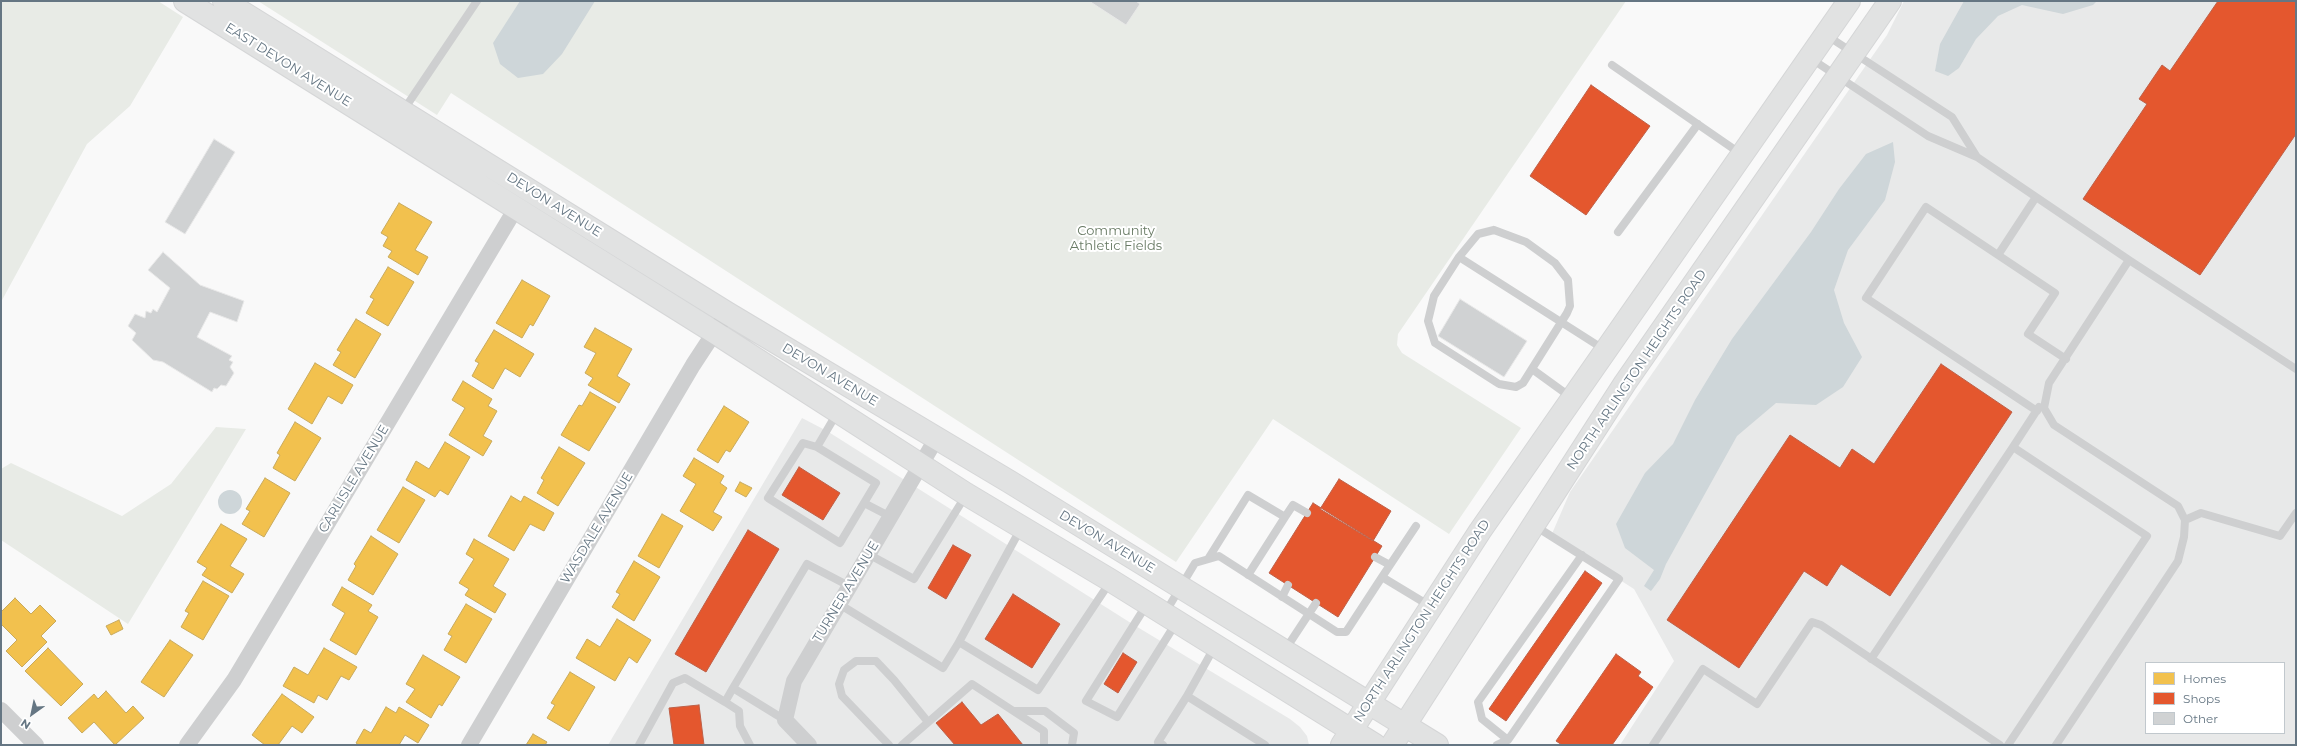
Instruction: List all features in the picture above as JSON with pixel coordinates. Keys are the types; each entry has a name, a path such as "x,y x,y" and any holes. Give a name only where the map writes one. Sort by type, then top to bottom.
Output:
{"main road":[{"name":"EAST DEVON AVENUE","path":"185,1 392,129"},
{"name":"DEVON AVENUE","path":"224,1 727,313 1181,586 1438,745"},
{"name":"NORTH ARLINGTON HEIGHTS ROAD","path":"1347,737 1368,702 1511,486 1849,1"},
{"name":"NORTH ARLINGTON HEIGHTS ROAD","path":"1392,745 1625,383 1839,78 1890,1"},
{"name":"DEVON AVENUE","path":"392,129 714,332 921,466 1110,580 1215,646 1347,737 1375,745"}],"street":[{"name":"CARLISLE AVENUE","path":"187,745 234,680 516,208"},
{"name":"WASDALE AVENUE","path":"469,745 714,332 727,313"},
{"name":"TURNER AVENUE","path":"785,720 794,681 936,438"},
{"path":"1,710 36,745"},
{"path":"785,720 809,745"}],"lane":[{"path":"403,111 477,1"},
{"path":"1826,34 1952,117 1977,157"},
{"path":"1810,58 1928,136 1977,157 2129,260 2296,369"},
{"path":"1612,65 1742,155"},
{"path":"1618,232 1698,124"},
{"path":"1998,255 2036,197"},
{"path":"2037,411 1866,298 1926,208 2055,292 2028,334 2066,359"},
{"path":"1494,230 1526,242 1555,263 1568,280 1570,306 1561,323 1532,369 1520,385 1516,387 1499,384 1436,343 1428,321 1434,296 1459,257 1478,234 1494,230"},
{"path":"1459,257 1561,323 1606,350"},
{"path":"2056,745 2178,561 2184,537 2185,520 2178,506 2054,425 2044,408 2049,383 2129,260"},
{"path":"1532,369 1573,399"},
{"path":"1871,659 2046,396"},
{"path":"817,447 837,413"},
{"path":"802,443 817,447 876,483 840,543 768,498 802,443"},
{"path":"2008,745 2147,536 2013,447"},
{"path":"868,554 914,579 966,494"},
{"path":"1208,559 1248,494 1284,517"},
{"path":"864,503 891,517"},
{"path":"1248,575 1293,505 1307,513"},
{"path":"2185,520 2201,513 2280,536 2296,513"},
{"path":"1163,613 1117,717 1086,701 1163,613 1195,563 1219,556 1337,632 1346,632 1416,526"},
{"path":"1497,745 1508,742 1619,579 1534,526"},
{"path":"839,604 943,668 959,642 1021,527"},
{"path":"1508,742 1482,719 1478,702 1582,555"},
{"path":"1375,557 1390,565"},
{"path":"725,702 807,564 849,586"},
{"path":"1382,577 1431,607"},
{"path":"959,642 1038,690 1110,580"},
{"path":"1282,597 1288,585"},
{"path":"1285,650 1316,603"},
{"path":"1653,745 1703,669 1757,704 1812,622 1821,625 2000,745"},
{"path":"1163,745 1158,742 1187,696 1215,646"},
{"path":"889,745 842,696 839,684 844,670 856,661 876,661 894,680 928,722"},
{"path":"639,745 673,683 685,678 739,711 740,726 748,744"},
{"path":"902,745 972,684 1044,731 1044,745"},
{"path":"733,688 785,720"},
{"path":"1187,696 1265,745"},
{"path":"1013,711 1046,711 1074,733 1072,745"}],"shaded area":[{"path":"520,1 595,1 562,54 543,74 518,78 500,64 493,43"},
{"path":"1904,1 2296,1 2296,745 1620,745 1674,661 1634,589 1551,536 1570,492 1887,35"},
{"path":"1964,1 2097,1 2093,5 2063,14 2022,5 1998,16 1976,39 1959,68 1948,76 1935,71 1940,44"},
{"path":"1893,142 1895,162 1885,200 1848,250 1834,290 1844,323 1862,357 1843,387 1816,405 1776,403 1737,436 1666,564 1660,579 1651,591 1644,586 1654,570 1625,548 1616,524 1645,473 1673,444 1695,400 1732,339 1811,232 1839,189 1866,154"},
{"path":"802,418 827,431 1134,625 1290,719 1300,727 1307,736 1309,745 608,745"},
{"path":"230,490 235,491 241,497 241,507 235,513 230,514 225,513 219,507 218,502 219,497 225,491"}],"green space":[{"path":"1,1 158,1 183,17 130,106 87,144 1,302"},
{"name":"Community Athletic Fields","path":"258,1 1626,1 1398,334 1397,345 1402,353 1521,428 1449,534 1273,419 1176,562 451,93 437,115"},
{"path":"216,427 246,429 128,624 1,540 1,469 11,463 122,516 171,484"}],"building: Homes":[{"path":"399,203 432,222 415,250 428,257 418,275 388,257 392,251 383,246 388,237 381,233"},
{"path":"388,267 414,282 388,326 366,313 374,299 370,297"},
{"path":"522,280 550,296 533,326 530,324 522,338 496,323"},
{"path":"356,319 381,334 355,378 333,365 341,352 337,350"},
{"path":"595,328 632,349 617,376 630,384 619,403 588,385 593,378 585,373 596,353 584,347"},
{"path":"494,330 534,354 520,377 505,368 493,389 472,376 479,363 475,361"},
{"path":"315,363 353,385 342,404 328,396 312,424 288,409"},
{"path":"463,381 492,399 488,406 497,411 483,436 492,441 483,456 449,435 465,408 452,400"},
{"path":"590,392 616,407 589,451 561,435 579,405 582,406"},
{"path":"724,406 749,422 730,452 726,450 718,463 697,450"},
{"path":"295,422 321,438 295,481 273,468 280,455 277,453"},
{"path":"445,442 470,457 448,495 440,490 435,497 406,480 416,461 429,469"},
{"path":"559,447 585,463 558,506 537,493 544,480 541,478"},
{"path":"694,458 724,476 720,483 727,488 713,512 722,517 713,531 680,511 696,484 683,476"},
{"path":"265,478 290,493 264,537 242,524 250,511 246,509"},
{"path":"740,482 752,488 746,497 735,491"},
{"path":"403,487 425,500 399,543 377,530"},
{"path":"511,496 521,502 524,496 554,513 544,531 530,524 514,551 488,536"},
{"path":"662,514 683,526 659,568 638,556"},
{"path":"221,524 247,539 230,566 244,574 232,593 202,575 207,568 197,562"},
{"path":"371,536 398,554 373,595 348,580 356,566 354,564"},
{"path":"474,539 509,559 493,586 506,594 495,613 465,595 469,589 459,583 474,559 466,554"},
{"path":"634,561 660,577 634,621 612,607 620,594 616,592"},
{"path":"203,581 229,596 203,640 181,627 189,613 185,611"},
{"path":"342,587 372,605 368,611 378,617 356,655 330,640 345,613 332,605"},
{"path":"15,598 31,614 40,605 56,621 41,636 47,642 22,667 6,651 17,640 1,624 1,612"},
{"path":"466,604 492,619 466,663 444,650 452,636 448,634"},
{"path":"617,619 651,640 637,663 629,657 615,681 576,658 587,639 600,647"},
{"path":"119,620 123,629 111,635 106,626"},
{"path":"170,640 193,655 164,697 141,682"},
{"path":"48,648 83,684 61,706 25,671"},
{"path":"324,648 357,667 349,680 341,676 327,700 318,695 314,703 283,686 294,667 308,675"},
{"path":"423,655 460,677 442,706 439,704 431,718 406,702 415,689 406,684"},
{"path":"570,672 595,687 569,731 547,718 555,705 551,703"},
{"path":"106,691 126,713 133,706 144,718 115,745 94,722 82,733 68,718 94,694 98,699"},
{"path":"282,694 314,717 302,733 292,726 278,745 265,745 252,735"},
{"path":"386,707 396,713 399,707 429,725 418,743 405,735 399,745 359,745 356,743 364,729 371,733"},
{"path":"533,734 547,742 545,745 526,745"}],"building: Shops":[{"path":"2218,1 2296,1 2296,134 2200,275 2083,199 2147,104 2139,99 2162,65 2170,71"},
{"path":"1591,85 1650,126 1586,215 1530,176"},
{"path":"1941,364 2012,412 1890,596 1841,564 1827,586 1804,571 1739,668 1667,620 1790,435 1840,468 1852,449 1874,464"},
{"path":"799,467 840,493 823,520 782,495"},
{"path":"1339,479 1391,511 1373,541 1320,509"},
{"path":"1313,503 1382,546 1338,617 1269,573"},
{"path":"748,530 779,549 706,672 675,654"},
{"path":"953,545 971,555 946,599 928,588"},
{"path":"1585,571 1602,583 1506,721 1489,709"},
{"path":"1013,594 1060,624 1032,668 985,639"},
{"path":"1123,653 1137,662 1118,693 1104,684"},
{"path":"1616,654 1641,672 1638,676 1653,687 1612,745 1562,745 1556,741"},
{"path":"962,702 981,725 998,714 1023,745 955,745 936,723"},
{"path":"699,705 704,745 674,745 669,708"}],"building: Other":[{"path":"1089,1 1136,1 1140,4 1126,25"},
{"path":"214,139 235,152 185,234 165,222"},
{"path":"163,252 200,285 244,301 237,322 210,312 197,337 232,356 229,360 233,362 230,367 234,373 226,386 221,385 217,389 214,388 212,392 163,362 153,360 132,340 136,333 128,326 135,314 145,318 146,311 151,313 153,309 157,312 170,288 148,270"},
{"path":"1460,299 1527,341 1504,377 1438,336"}]}
